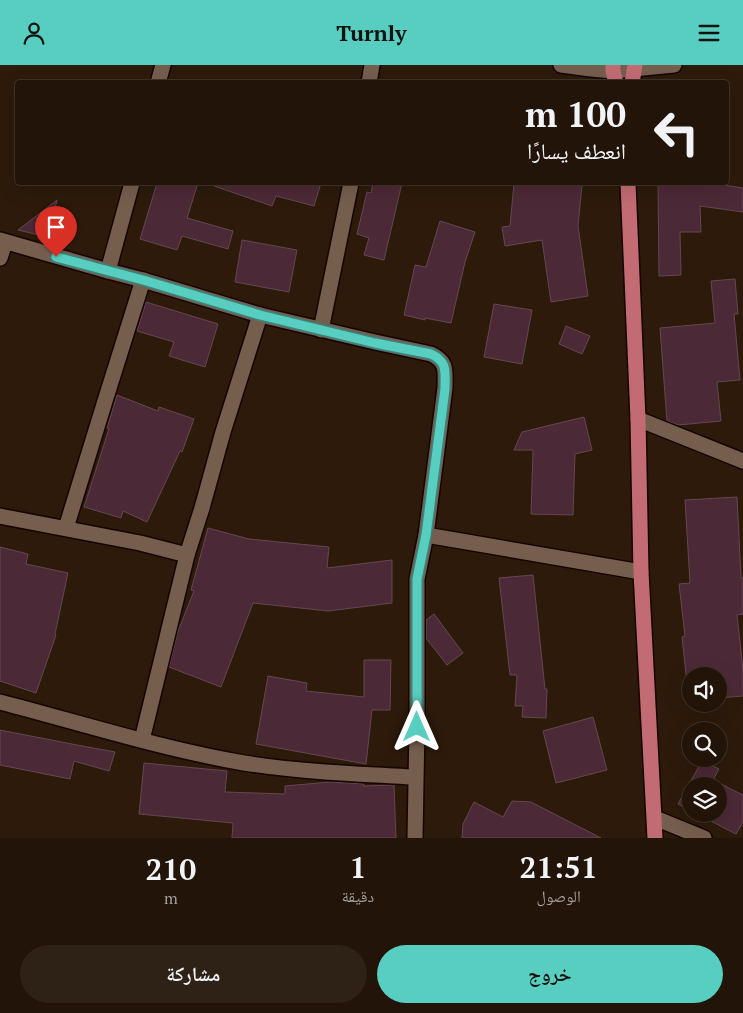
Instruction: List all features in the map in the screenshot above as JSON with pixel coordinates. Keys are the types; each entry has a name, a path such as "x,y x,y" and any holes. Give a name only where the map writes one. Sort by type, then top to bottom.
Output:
{"main road":[{"path":"628,185 638,419 641,573 655,838"}],"street":[{"path":"159,80 163,65"},
{"path":"369,80 372,65"},
{"path":"561,65 614,73 634,72 674,65"},
{"path":"108,271 131,185"},
{"path":"321,330 351,185"},
{"path":"0,258 3,241 260,315 431,354 439,358 444,365 445,389 426,535 417,579 417,727 414,838"},
{"path":"66,528 143,280"},
{"path":"142,740 187,555 260,315"},
{"path":"638,419 743,461"},
{"path":"0,516 140,543 187,555"},
{"path":"426,535 641,573"},
{"path":"0,702 142,740 245,763 325,772 415,777"},
{"path":"655,818 704,838"}],"building":[{"path":"156,185 197,185 187,218 233,231 228,249 182,236 177,250 140,239"},
{"path":"320,185 314,206 276,196 272,206 214,186"},
{"path":"373,185 402,185 384,260 364,255 369,238 357,234 367,192 371,193"},
{"path":"514,185 582,185 578,226 588,296 551,302 542,240 505,246 502,227 510,226"},
{"path":"658,185 724,185 743,188 743,212 700,206 701,232 680,232 681,275 659,276"},
{"path":"57,200 48,237 18,230"},
{"path":"440,221 475,232 465,262 451,323 404,315 415,265 426,267"},
{"path":"242,240 297,250 289,292 235,282"},
{"path":"735,279 738,314 734,314 740,380 717,382 721,421 678,425 667,421 660,328 715,323 711,281"},
{"path":"146,302 218,324 205,367 169,356 174,342 137,331"},
{"path":"494,304 532,310 522,364 484,357"},
{"path":"566,326 590,336 582,354 559,344"},
{"path":"117,395 158,411 159,407 194,419 182,452 180,451 147,522 123,511 121,518 84,507 109,429 107,428"},
{"path":"584,417 592,450 575,454 573,515 531,514 533,450 514,450 522,432"},
{"path":"737,497 741,578 743,578 743,614 737,615 743,670 743,696 727,697 727,667 685,667 682,637 685,636 679,584 690,583 685,500"},
{"path":"208,528 249,539 329,547 327,568 392,560 392,603 328,611 253,603 221,687 169,667 178,631 194,591 191,590"},
{"path":"0,547 28,554 26,564 68,573 56,635 36,693 0,681"},
{"path":"533,575 545,689 547,689 546,718 522,717 523,706 515,706 517,675 510,675 499,578"},
{"path":"434,614 463,653 447,665 426,638 426,620"},
{"path":"364,660 391,660 390,710 372,710 366,764 256,744 268,676 307,683 306,691 364,697"},
{"path":"593,717 607,770 556,783 543,731"},
{"path":"0,730 115,752 109,771 74,761 70,779 0,765"},
{"path":"144,763 227,771 225,792 285,794 285,786 330,782 364,784 363,786 394,785 396,838 232,838 233,823 139,814"},
{"path":"699,767 715,767 719,769 715,777 693,777"},
{"path":"727,787 743,795 743,822 736,834 713,822 727,822"},
{"path":"682,797 682,806 678,804"},
{"path":"512,801 531,802 601,838 462,838 463,824 474,802 503,817"}],"route":[{"path":"56,257 143,280 260,315 375,343 431,354 439,358 444,365 445,389 426,535 417,579 417,727"}]}
